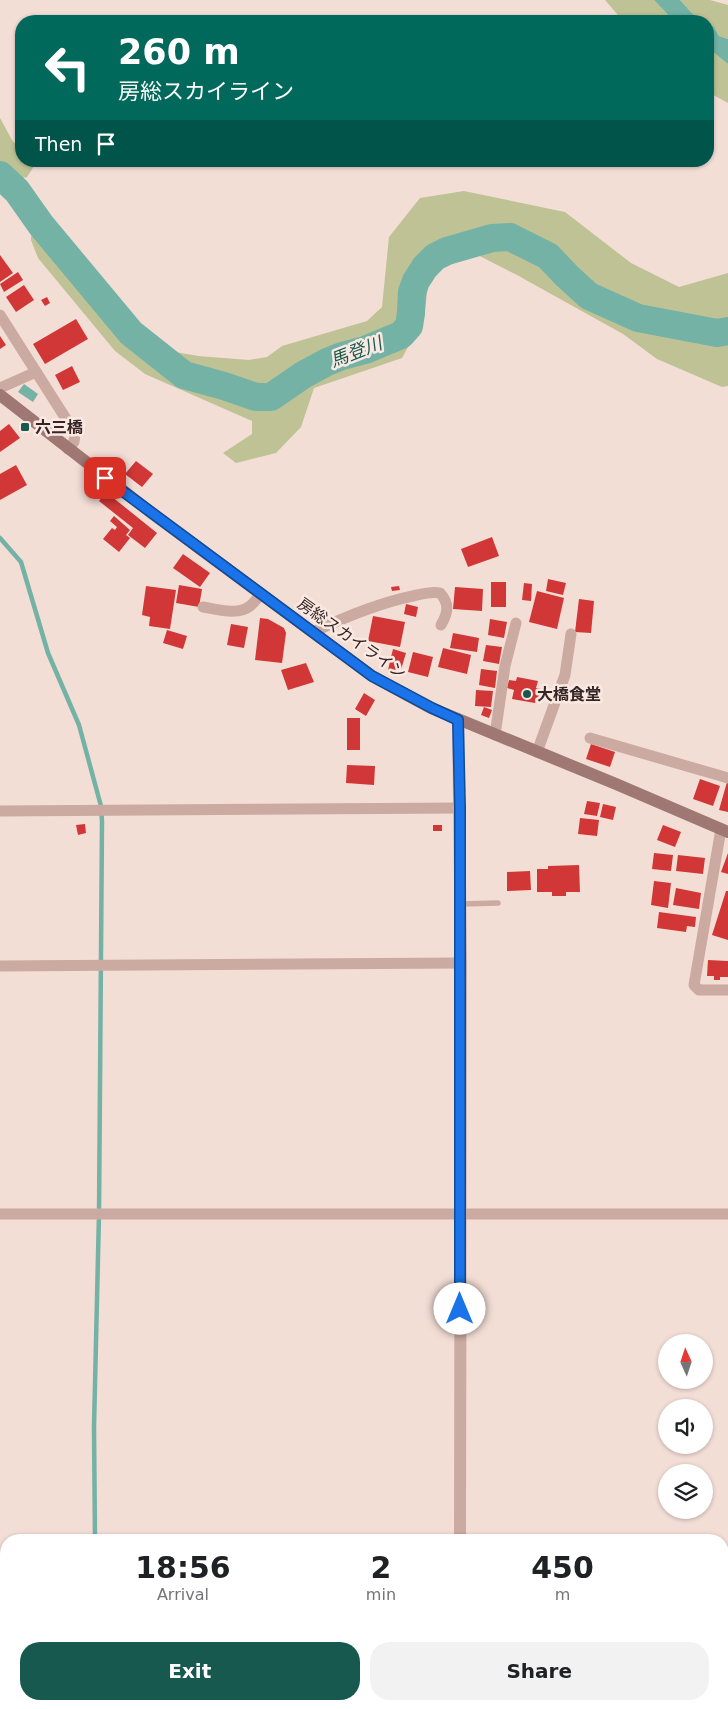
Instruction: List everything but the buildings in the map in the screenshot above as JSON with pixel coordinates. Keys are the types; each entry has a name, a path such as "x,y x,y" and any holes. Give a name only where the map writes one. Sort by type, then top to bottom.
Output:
{"main road":[{"name":"房総スカイライン","path":"0,395 68,449 372,676 458,720 724,831"}],"street":[{"path":"0,315 75,433 74,442 68,449"},
{"path":"0,388 36,372"},
{"path":"312,632 350,615 394,599 433,592 440,593 447,602 446,616 441,625"},
{"path":"203,607 244,610 261,594"},
{"path":"495,735 505,666 516,623"},
{"path":"537,752 565,675 571,634"},
{"path":"458,720 461,963 460,1534"},
{"path":"590,738 728,778"},
{"path":"0,811 460,808"},
{"path":"724,831 694,985 699,990 728,990"},
{"path":"0,966 461,963"},
{"path":"0,1214 728,1214"}],"lane":[{"path":"460,904 498,903"}],"green space":[{"path":"605,0 654,0 668,15 618,15"},
{"path":"680,0 710,0 728,5 728,39 719,36 714,28 714,15 694,15"},
{"path":"714,53 728,64 728,103 714,95"},
{"path":"0,118 15,144 15,167 33,167 27,177 15,180 0,163"},
{"path":"464,191 565,212 631,263 679,287 728,273 728,386 722,387 657,359 623,334 517,275 460,246 430,269 424,318 402,358 314,388 301,427 276,453 236,463 223,453 252,434 252,421 145,374 115,351 38,258 31,240 32,224 89,299 141,346 198,356 249,360 267,357 282,346 367,321 382,307 389,237 420,198"}],"water":[{"path":"654,0 680,0 694,15 668,15"},
{"path":"714,28 719,36 728,39 728,64 714,53"},
{"path":"24,384 38,394 33,402 18,392"}],"waterway":[{"name":"馬登川","path":"0,175 17,191 41,225 131,333 184,375 256,397 271,397 303,375 327,362 365,350 401,335 409,326 412,292 416,281 425,267 435,257 447,251 492,238 510,237 548,256 589,296 638,318 717,333 728,331"},
{"path":"0,538 21,562 48,653 79,725 101,806 99,1214 94,1427 95,1534"}],"place":[{"name":"六三橋","path":"25,427"},
{"name":"大橋食堂","path":"527,694"}],"route":[{"path":"105,478 372,676 458,720 460,808 460,1309"}]}
